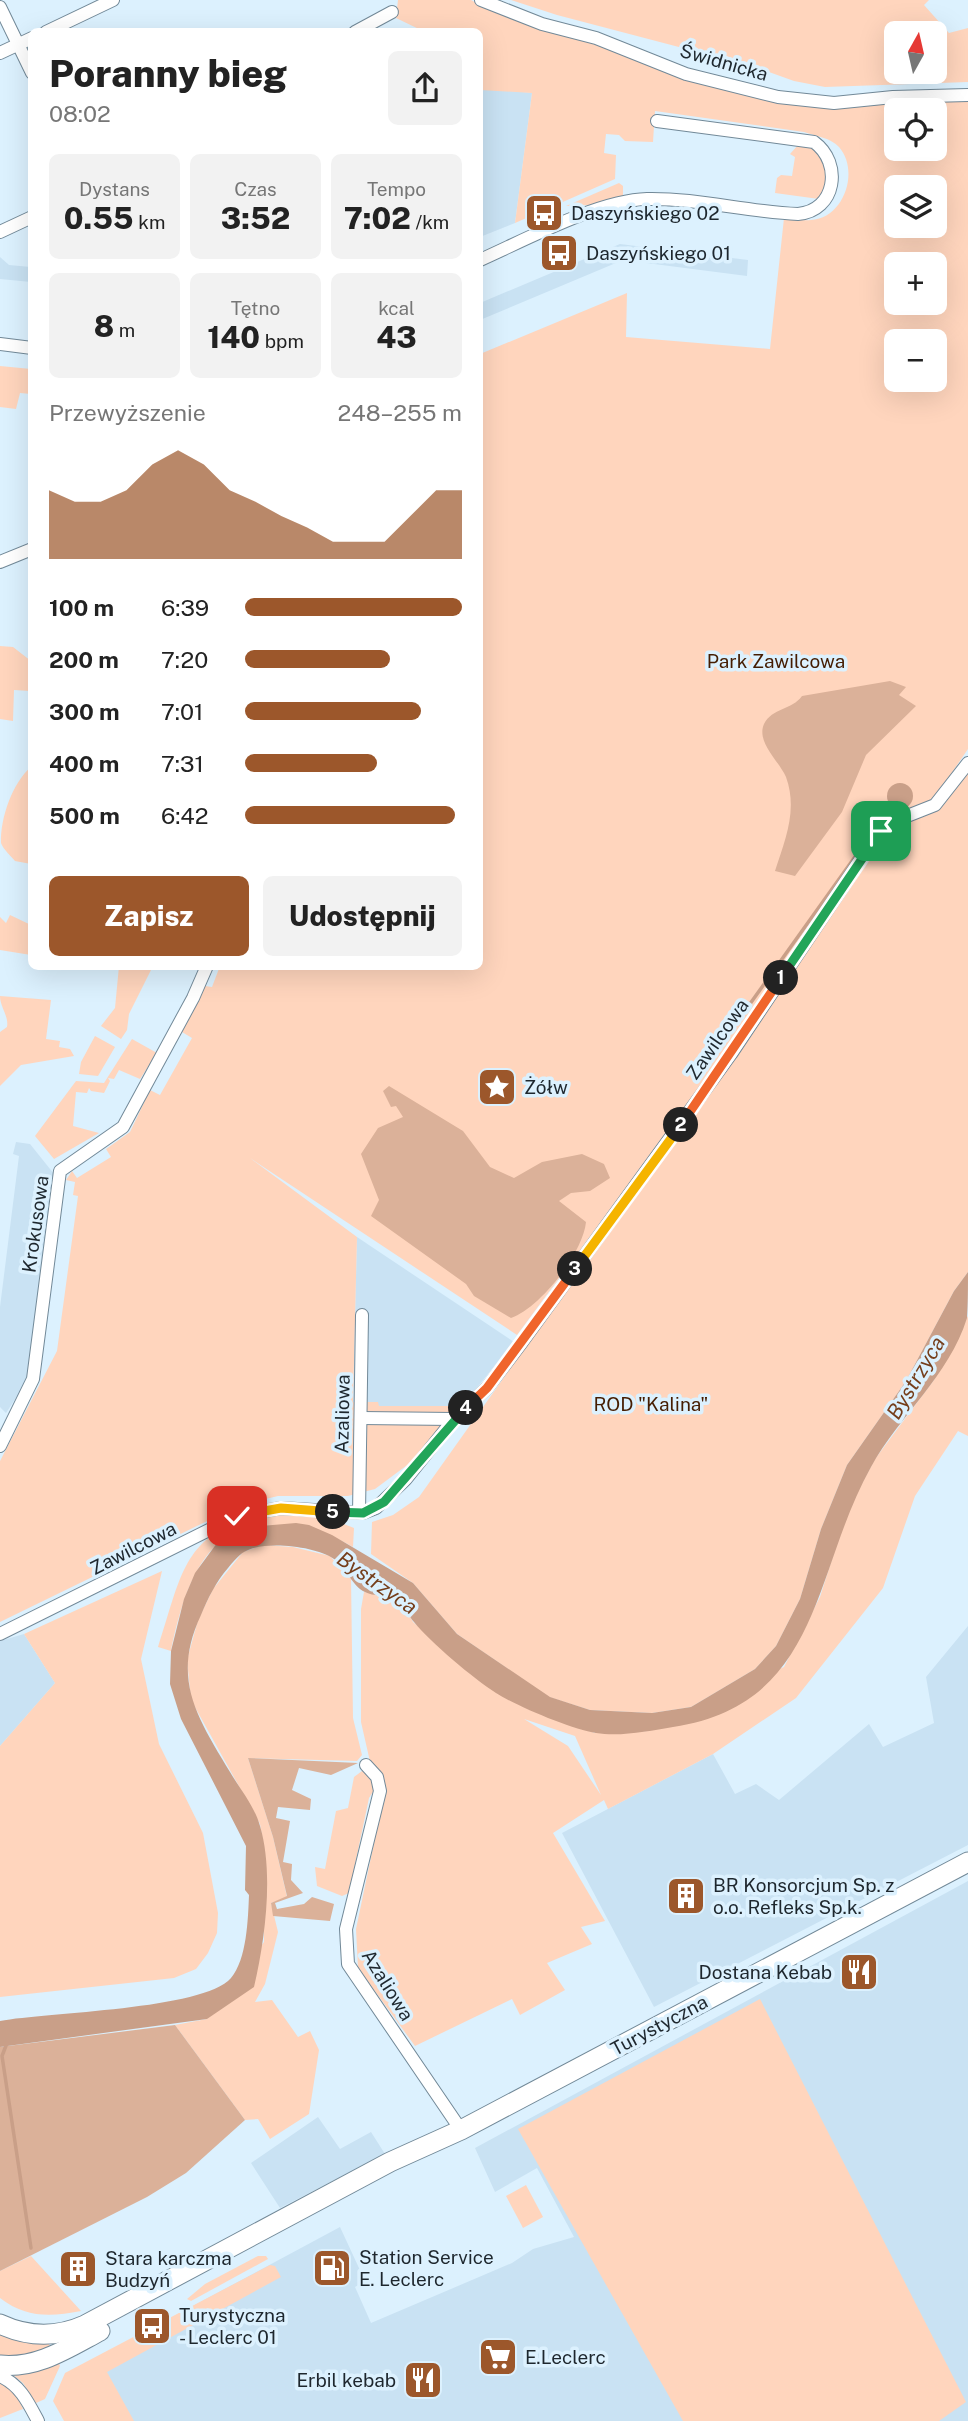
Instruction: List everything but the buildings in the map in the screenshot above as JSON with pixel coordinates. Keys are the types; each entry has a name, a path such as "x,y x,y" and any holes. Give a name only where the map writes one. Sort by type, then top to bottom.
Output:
{"main road":[{"name":"Turystyczna","path":"0,2324 34,2334 75,2330 390,2162 461,2130 968,1862"},
{"name":"Turystyczna","path":"0,2365 36,2362 64,2351 385,2178 461,2130"}],"street":[{"path":"54,28 113,0"},
{"name":"Świdnicka","path":"481,0 542,24 596,38 686,74 778,97 834,103 893,97 968,95"},
{"path":"0,7 28,65"},
{"path":"363,28 393,12"},
{"path":"0,53 28,40"},
{"path":"483,259 582,216 626,202 663,200 798,214 813,212 827,197 833,174 830,160 814,142 657,121"},
{"path":"0,232 28,219"},
{"path":"0,344 28,348"},
{"path":"0,562 28,551"},
{"name":"Zawilcowa","path":"0,1634 237,1516 281,1508 359,1513 369,1511 384,1502 454,1419 487,1388 675,1133 872,843 892,822 935,805 968,763"},
{"name":"Krokusowa","path":"0,1446 33,1379 60,1171 123,1127 193,998 205,970"},
{"name":"Azaliowa","path":"359,1513 362,1315"},
{"path":"361,1418 454,1419"},
{"name":"Azaliowa","path":"366,1765 377,1777 380,1791 346,1929 348,1964 461,2130"},
{"path":"0,2376 14,2383 38,2421"}],"shaded area":[{"path":"483,89 532,93 515,223 483,236"},
{"path":"620,244 748,260 747,276 623,260 483,319 483,302"},
{"path":"0,257 9,265 28,267 28,282 0,279"},
{"path":"890,681 906,687 899,695 916,706 866,755 842,812 795,876 775,871 789,825 791,801 786,777 763,738 764,724 772,715 802,696"},
{"path":"389,1086 463,1131 490,1167 514,1178 542,1162 582,1154 604,1164 610,1178 590,1191 571,1193 559,1201 586,1222 583,1235 558,1278 535,1303 522,1312 511,1318 474,1296 466,1284 371,1216 379,1200 361,1154 378,1128 403,1117 396,1106 391,1107 383,1091"},
{"path":"16,1142 30,1144 54,1174 27,1381 6,1413 0,1407 0,1307 19,1156 13,1154"},
{"path":"357,1237 514,1342 471,1395 457,1406 378,1406 353,1402"},
{"path":"968,1626 968,1845 654,2007 562,1833 713,1754 735,1794 756,1784 779,1800 869,1724 883,1747 934,1723 926,1677"},
{"path":"24,1634 55,1683 0,1746 0,1641"},
{"path":"248,1758 358,1763 331,1775 299,1768 292,1790 311,1799 310,1810 278,1807 276,1818 290,1821 283,1862 292,1864 291,1880 303,1893 275,1903 277,1909 304,1904 312,1897 334,1904 330,1921 273,1916 271,1903 287,1896 273,1837"},
{"path":"968,1881 968,2421 116,2421 85,2364 340,2227 365,2281 355,2287 371,2323 512,2263 533,2249 574,2237 537,2168 495,2192 475,2148"},
{"path":"175,2025 245,2120 186,2173 147,2197 0,2271 0,2047"},
{"path":"318,2117 340,2149 371,2132 385,2154 280,2208 251,2163"}],"green space":[{"name":"Park Zawilcowa","path":"398,0 471,0 484,7 772,100 884,101 884,161 947,161 947,101 968,101 968,749 932,802 891,817 666,1134 517,1335 250,1158 357,1237 353,1402 378,1402 379,1406 457,1406 418,1457 375,1489 348,1496 278,1496 240,1505 0,1622 0,1461 57,1351 78,1196 73,1195 75,1182 66,1180 72,1171 77,1178 111,1157 106,1149 130,1132 150,1090 160,1095 192,1038 182,1032 205,986 212,987 218,970 483,970 483,353 627,293 626,337 770,349 784,218 808,220 823,217 840,202 845,192 848,168 845,157 839,147 828,139 804,132 655,111 653,142 625,141 619,135 606,134 604,153 616,155 615,179 515,223 532,93 483,90 483,28 417,28 396,18"},
{"path":"511,0 929,0 924,5 938,21 884,21 884,84 911,84 825,87 794,81 755,67 557,15"},
{"path":"968,28 968,82 947,83 947,31 949,33"},
{"path":"799,144 812,148 826,163 826,186 819,199 775,193 777,178 781,175 792,176 795,157 790,154"},
{"path":"619,183 623,186 623,196 591,205 566,206"},
{"path":"0,366 28,369 28,394 20,393 16,409 0,407"},
{"path":"0,646 13,647 28,659 28,691 14,690 13,721 0,719"},
{"path":"28,770 28,863 15,861 1,843 9,801"},
{"name":"ROD \"Kalina\"","path":"968,771 968,1272 954,1291 906,1381 847,1465 821,1529 800,1599 776,1646 755,1669 691,1707 652,1713 590,1710 549,1697 457,1634 413,1583 371,1554 372,1522 393,1515 419,1497 674,1138 877,843 899,823 938,810"},
{"path":"10,915 28,924 28,955 0,950 0,917 6,923"},
{"path":"119,970 151,970 129,1014 127,1030 121,1039 101,1026 115,1008"},
{"path":"0,996 51,1000 46,1039 60,1041 59,1047 70,1049 74,1056 21,1065 0,1086 0,1032 7,1027 7,1023"},
{"path":"95,1036 115,1047 98,1076 79,1074 81,1062"},
{"path":"132,1039 157,1053 140,1079 119,1070 114,1079 108,1078 110,1081 104,1093 91,1091 89,1088 87,1093 76,1092 73,1126 99,1133 54,1159 35,1136 76,1081 104,1083"},
{"path":"968,1316 968,1436 958,1431 915,1496 883,1588 796,1698 713,1754 608,1809 604,1800 553,1833 605,1921 581,1927 592,1944 547,1963 565,1990 520,2015 512,1999 415,2046 358,1968 356,1929 374,1843 368,1836 385,1782 371,1766 361,1722 361,1609 364,1592 383,1595 403,1604 413,1622 497,1693 538,1713 595,1733 648,1731 784,1667 820,1597 845,1518 861,1485 875,1459 934,1380","holes":["524,1719 575,1736 601,1795 568,1746"]},
{"path":"274,1513 326,1517 354,1528 353,1547 328,1536 313,1534 248,1530 231,1535 216,1545 194,1577 179,1616 171,1651 158,1647 174,1596 191,1557 204,1542 221,1530 244,1520"},
{"path":"263,1545 293,1547 330,1556 351,1579 353,1718 362,1755 357,1761 248,1758 273,1837 287,1897 271,1903 278,1932 265,1984 255,2002 272,2000 298,2037 310,2031 319,2050 309,2114 270,2139 258,2119 245,2120 175,2025 207,2019 264,1942 264,1848 260,1824 191,1700 187,1660 198,1620 213,1589 243,1552"},
{"path":"162,1571 141,1659 159,1744 203,1833 218,1913 217,1933 208,1953 196,1969 174,1978 0,1997 0,1746 55,1683 24,1634"},
{"path":"362,1771 369,1773 376,1787 369,1798 349,1893 342,1896 317,1886 315,1867 325,1869 336,1811 348,1808 354,1777"},
{"path":"760,1999 966,2402 939,2421 683,2421 518,2129"},
{"path":"526,2185 543,2217 523,2228 506,2196"},
{"path":"31,2256 81,2311 39,2314 19,2309 0,2298 0,2271"},
{"path":"258,2256 266,2256 268,2259 191,2301 187,2299 205,2284"},
{"path":"270,2265 275,2266 281,2277 107,2372 134,2421 64,2421 53,2401 65,2373"},
{"path":"0,2333 48,2342 51,2348 20,2357 0,2356"},
{"path":"58,2361 60,2366 45,2399 36,2403 23,2383 12,2374"},
{"path":"0,2381 16,2394 23,2409 0,2418"}],"water":[{"path":"900,783 910,786 913,796 910,806 900,809 890,806 887,796 890,786"},
{"name":"Bystrzyca","path":"968,1272 967,1318 959,1339 936,1377 882,1448 871,1467 852,1507 806,1628 786,1662 758,1691 722,1714 673,1727 634,1733 605,1734 573,1727 517,1704 487,1687 430,1640 412,1620 402,1603 360,1589 338,1562 326,1554 289,1546 264,1546 242,1553 220,1579 204,1609 192,1638 188,1678 198,1715 255,1812 264,1844 267,1864 266,1906 262,1949 254,1987 207,2019 0,2047 0,2021 123,2008 190,1997 215,1989 231,1978 236,1970 246,1938 248,1915 249,1895 245,1890 246,1846 181,1719 170,1684 171,1651 184,1599 195,1573 217,1543 261,1526 296,1523 309,1525 332,1535 413,1583 457,1634 550,1697 590,1710 652,1713 691,1707 755,1669 776,1646 800,1599 821,1529 847,1465 906,1381 954,1291"}],"waterway":[{"path":"747,1008 892,805"},
{"path":"7,2043 2,2056 31,2248"}],"place":[{"name":"Daszyńskiego 02","path":"544,213"},
{"name":"Daszyńskiego 01","path":"559,253"},
{"name":"Żółw","path":"497,1087"},
{"name":"BR Konsorcjum Sp. z o.o. Refleks Sp.k.","path":"686,1896"},
{"name":"Dostana Kebab","path":"859,1972"},
{"name":"Station Service E. Leclerc","path":"332,2268"},
{"name":"Stara karczma Budzyń","path":"78,2269"},
{"name":"Turystyczna - Leclerc 01","path":"152,2326"},
{"name":"E.Leclerc","path":"498,2357"},
{"name":"Erbil kebab","path":"423,2380"}],"route":[{"path":"237,1516 281,1508 363,1513 376,1508 392,1494 454,1419 487,1388 522,1342 731,1054 881,831"}]}
